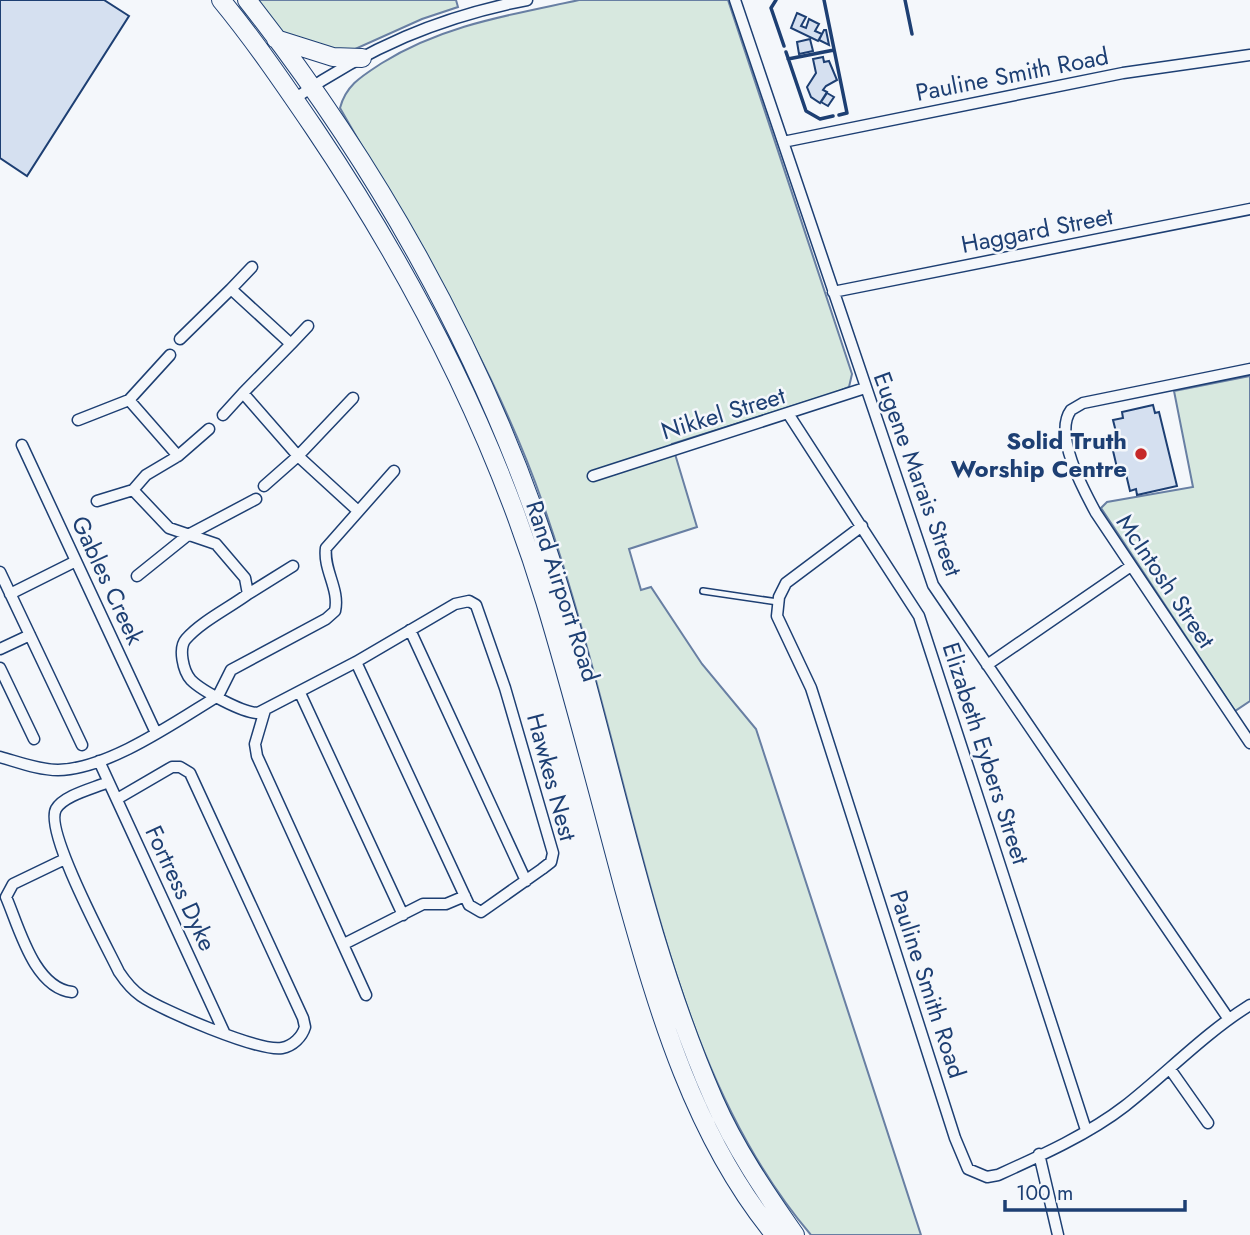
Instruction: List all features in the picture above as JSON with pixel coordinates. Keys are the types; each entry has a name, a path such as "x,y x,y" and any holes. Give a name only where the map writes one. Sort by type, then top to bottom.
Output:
{"main road":[{"name":"Rand Airport Road","path":"221,0 295,99 353,186 419,303 502,483 545,600 660,1008 707,1127 724,1159 775,1235"},
{"name":"Rand Airport Road","path":"247,0 312,87 385,198 425,267 487,396 523,481 576,644 668,978 714,1100 736,1145 795,1235"},
{"path":"276,39 333,57 362,58"}],"street":[{"path":"295,99 362,58 442,20 527,0"},
{"name":"Eugene Marais Street","path":"735,0 929,575 986,665 1228,1018"},
{"name":"Pauline Smith Road","path":"783,142 1123,74 1250,55"},
{"name":"Haggard Street","path":"833,292 1250,209"},
{"path":"180,339 252,268"},
{"path":"232,289 291,344"},
{"path":"223,415 308,326"},
{"path":"78,420 129,400 170,355"},
{"name":"McIntosh Street","path":"1250,369 1083,403 1067,414 1064,432 1083,487 1131,566 1250,743"},
{"name":"Nikkel Street","path":"593,476 789,415 865,388"},
{"path":"243,393 298,456 358,511"},
{"path":"264,486 298,456 353,398"},
{"path":"129,400 178,456"},
{"name":"Elizabeth Eybers Street","path":"789,415 911,599 925,630 1086,1130"},
{"path":"97,501 133,490 146,475 178,456 209,429"},
{"name":"Gables Creek","path":"22,445 156,733"},
{"path":"0,757 59,770 99,761 156,733 218,696 231,670 326,619 335,611 337,600 324,562 326,548 394,471"},
{"path":"133,490 169,528 216,544 245,578 248,594"},
{"path":"137,576 188,535 256,499"},
{"path":"778,602 781,590 793,575 862,526"},
{"path":"10,594 76,562"},
{"path":"293,566 248,594 185,640 181,653 191,680 246,713 265,710 255,744 257,756 366,995"},
{"path":"986,665 1131,566"},
{"path":"0,572 82,745"},
{"name":"Hawkes Nest","path":"265,710 462,601 477,605 553,853 551,862 481,912 473,910 465,896"},
{"name":"Pauline Smith Road","path":"778,602 780,628 811,688 961,1157 972,1173 987,1177 1009,1170 1123,1108 1228,1018 1250,1004"},
{"path":"410,630 526,881"},
{"path":"0,649 30,635"},
{"path":"344,944 423,904 446,904 465,896 356,662"},
{"path":"0,668 34,739"},
{"path":"300,693 403,915"},
{"name":"Fortress Dyke","path":"99,761 224,1032"},
{"path":"108,782 62,802 56,809 56,837 119,972 129,986 180,1017 224,1032 282,1048 297,1041 305,1027 190,774 180,767 172,767 117,799"},
{"path":"65,859 13,884 6,897 37,968 60,991 72,992"},
{"path":"1170,1069 1208,1123"},
{"path":"1039,1154 1058,1235"}],"lane":[{"path":"703,591 778,602"}],"shaded area":[{"path":"256,0 456,0 458,7 422,19 353,50 335,51 292,38 281,31"},
{"path":"579,0 728,0 852,374 849,387 834,393 672,444 697,527 629,549 641,590 651,587 702,664 756,729 921,1235 811,1235 778,1193 750,1148 704,1052 685,1001 654,899 570,589 523,452 501,401 450,301 340,108 346,93 362,77 382,63 429,39 477,23"},
{"path":"1250,376 1250,701 1235,711 1101,508 1107,502 1193,487 1174,391"}],"building":[{"path":"0,0 104,0 129,16 27,176 0,158"},
{"path":"797,13 806,17 801,26 806,28 809,19 819,24 815,31 822,34 818,41 791,28"},
{"path":"826,30 829,45 819,40"},
{"path":"810,39 813,51 799,54 797,42"},
{"path":"823,57 824,62 829,61 837,80 823,90 827,92 820,103 811,97 807,87 816,73 813,59"},
{"path":"827,93 834,97 828,106 821,102"},
{"name":"Solid Truth Worship Centre","path":"1153,405 1155,413 1159,412 1177,486 1137,495 1136,489 1130,491 1125,470 1118,472 1110,438 1117,436 1113,420 1123,418 1122,412"}],"wall":[{"path":"776,0 771,8 784,46"},
{"path":"824,0 847,113 839,115"},
{"path":"905,0 912,34"},
{"path":"788,59 834,50"},
{"path":"786,52 806,111 820,119 833,116"}],"place":[{"name":"Solid Truth Worship Centre","path":"1141,454"}]}
